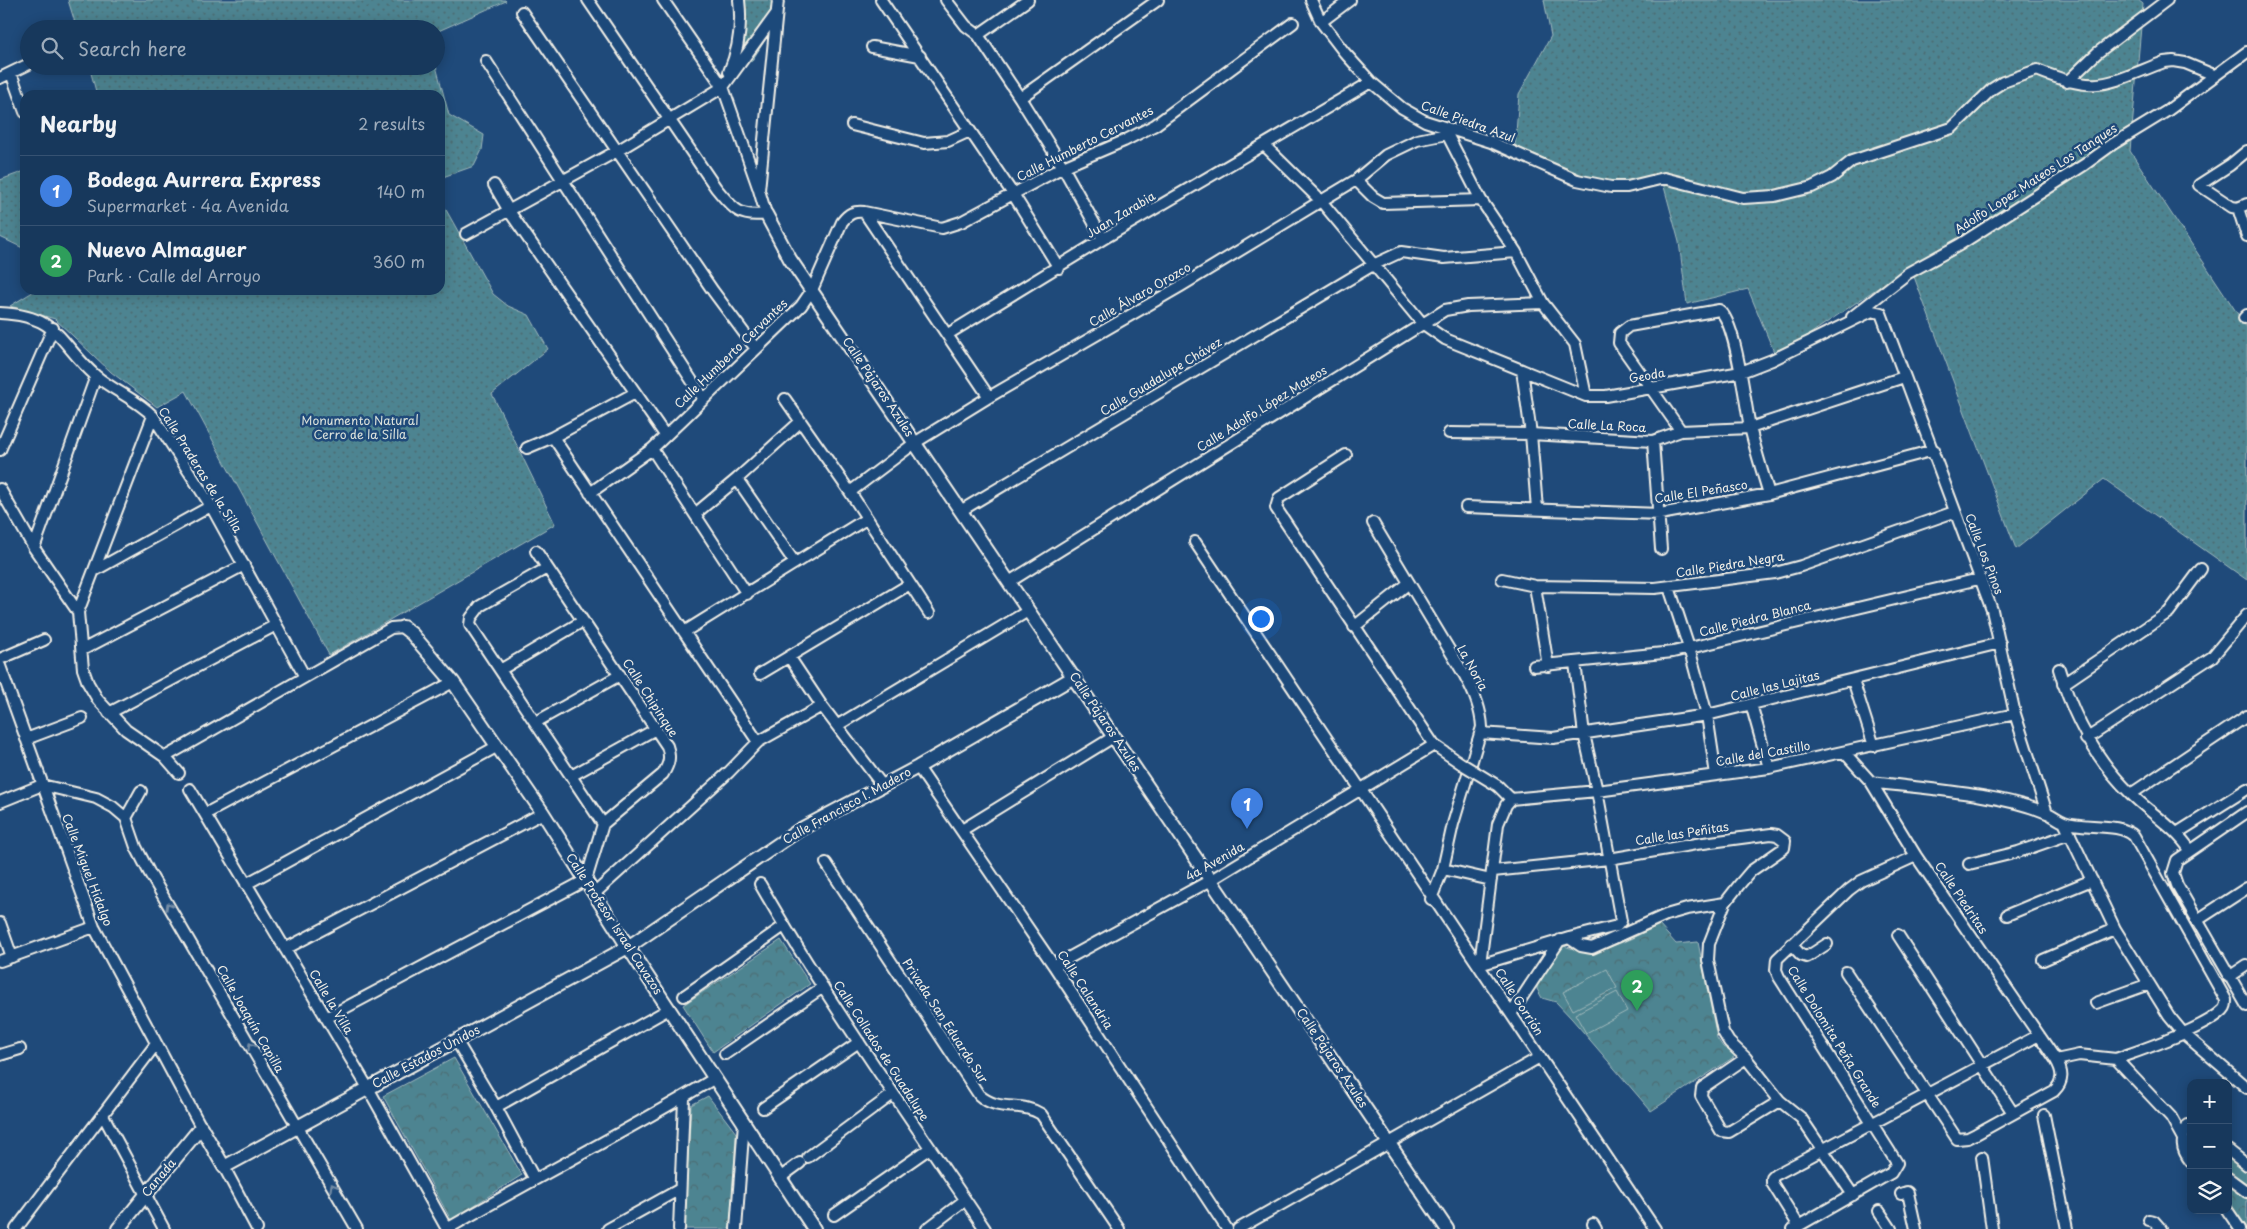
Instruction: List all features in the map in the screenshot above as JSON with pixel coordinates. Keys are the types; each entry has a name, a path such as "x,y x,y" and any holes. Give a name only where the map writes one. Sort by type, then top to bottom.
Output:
{"street":[{"path":"588,0 716,188 734,208 747,215 766,214 725,84 663,0"},
{"path":"725,84 738,44 741,15 739,0"},
{"path":"759,190 778,0"},
{"path":"881,0 1013,194 1059,268"},
{"path":"946,0 966,26 978,35 1020,98 1063,167 1103,240"},
{"path":"978,35 1028,0"},
{"path":"1020,98 1158,0"},
{"name":"Calle Piedra Azul","path":"1311,0 1321,22 1371,82 1415,116 1445,130 1491,142 1577,180 1593,184 1627,187 1664,178 1743,198 1775,196 1823,183 1852,162 1952,128 1992,89 2018,76 2037,70 2067,82"},
{"path":"1321,22 1350,0"},
{"path":"2067,82 2097,53 2165,1"},
{"path":"522,12 617,152 756,349"},
{"path":"466,234 617,152 725,84 777,13"},
{"name":"Calle Humberto Cervantes","path":"590,493 652,448 800,306 812,290 842,222 855,212 864,212 942,228 961,222 1063,167 1124,141 1155,125 1293,23"},
{"path":"872,47 920,56"},
{"name":"Adolfo Lopez Mateos Los Tanques","path":"1840,327 1908,273 1959,245 2084,165 2113,144 2167,111 2247,52"},
{"path":"486,61 703,398"},
{"path":"2067,82 2092,86 2103,85 2164,62 2173,61 2214,75"},
{"path":"0,78 20,68"},
{"path":"11,73 20,98"},
{"name":"Juan Zarabia","path":"948,334 1371,82"},
{"path":"852,125 930,143 948,141 970,131"},
{"path":"1445,130 1481,200 1516,252 1543,303 1575,344 1586,396"},
{"name":"Calle Álvaro Orozco","path":"850,492 916,442 989,397 1181,286 1356,180 1371,165 1401,146 1445,130"},
{"name":"Geoda","path":"1265,146 1321,201 1422,323 1445,339 1586,396 1606,396 1741,372 1772,360 1877,311"},
{"path":"2247,151 2230,165 2201,181 2199,185 2232,207 2242,206 2247,236"},
{"path":"1356,180 1373,197 1383,203 1481,200"},
{"path":"494,185 509,211 665,435"},
{"path":"864,212 989,397"},
{"name":"Calle Pájaros Azules","path":"766,214 790,258 1447,1229"},
{"name":"Calle Guadalupe Chávez","path":"962,510 1373,265 1401,252 1444,258 1516,252"},
{"name":"Calle Adolfo López Mateos","path":"1009,582 1445,310 1457,307 1543,303"},
{"path":"1681,431 1620,343 1620,333 1629,326 1714,309 1724,312 1741,372 1750,428 1769,494"},
{"name":"Calle Los Pinos","path":"1877,311 1883,317 1992,610 2015,714 2047,813"},
{"name":"Calle Praderas de la Silla","path":"0,313 23,316 53,328 96,376 143,405 153,416 210,506 305,677"},
{"path":"0,450 53,328"},
{"path":"1522,370 1531,434 1537,509"},
{"path":"34,548 96,376"},
{"name":"Calle La Roca","path":"1449,433 1531,434 1653,440 1681,431 1750,428 1904,377"},
{"path":"527,448 553,437 635,393"},
{"path":"785,399 850,492 929,613"},
{"path":"153,416 78,612 83,668 88,684 98,700 137,740 164,757 179,773"},
{"path":"695,514 738,479 800,422"},
{"path":"553,437 758,742"},
{"path":"1653,440 1660,514 1661,549"},
{"path":"652,448 747,594"},
{"name":"Calle El Peñasco","path":"1466,507 1660,514 1769,494 1934,450"},
{"path":"1346,455 1279,498 1276,505 1354,627 1434,745 1498,786 1511,799 1506,805 1498,824 1479,964 1617,926 1621,921 1597,791 1584,734 1575,663"},
{"path":"738,479 795,563"},
{"path":"0,489 34,548 78,612"},
{"path":"94,571 210,506"},
{"name":"Calle Piedra Negra","path":"1502,579 1535,586 1668,587 1775,573 1801,566 1954,512"},
{"path":"684,632 866,519"},
{"name":"La Noria","path":"1373,522 1473,690 1482,718 1480,733 1453,824 1443,869"},
{"name":"Calle Gorrión","path":"1195,542 1431,899 1479,964 1510,1014 1655,1229"},
{"name":"Calle Chipinque","path":"536,551 620,675 669,752 670,759 663,774 603,824"},
{"path":"82,650 244,566"},
{"path":"326,1018 586,880 603,824 536,722 472,630 471,618 480,606 547,568"},
{"path":"2063,684 2170,612 2201,570"},
{"name":"Calle Piedra Blanca","path":"1534,666 1575,663 1689,648 1979,579"},
{"path":"1354,627 1409,583"},
{"path":"760,674 790,658 910,584"},
{"path":"1535,586 1548,666"},
{"path":"1668,587 1689,648 1707,715 1716,775"},
{"path":"838,724 1028,611"},
{"path":"2086,739 2212,657 2247,615"},
{"path":"500,670 583,621"},
{"path":"110,712 276,625"},
{"path":"164,757 392,628 403,627"},
{"name":"Calle Profesor Israel Cavazos","path":"403,627 412,634 453,682 496,748 543,814 595,893 628,948 814,1229"},
{"path":"0,659 44,640"},
{"name":"Calle las Lajitas","path":"1480,733 1553,738 1707,715 2000,643"},
{"path":"790,658 822,706 838,724 882,786"},
{"name":"Calle Miguel Hidalgo","path":"0,666 94,927 201,1127"},
{"path":"2059,669 2071,708 2086,739 2107,769 2131,794 2177,833 2190,850"},
{"path":"536,722 620,675"},
{"name":"Calle Francisco I. Madero","path":"628,948 799,830 918,767 1074,677"},
{"path":"1853,680 1874,746"},
{"path":"206,814 453,682"},
{"path":"1751,704 1769,768"},
{"path":"595,893 729,772 758,742 822,706"},
{"name":"Calle del Castillo","path":"1511,799 1597,791 1769,768 2015,714"},
{"path":"2131,794 2247,716"},
{"path":"26,739 82,718"},
{"path":"571,776 654,730"},
{"path":"962,830 1115,736"},
{"name":"4a Avenida","path":"1054,966 1211,880 1434,745"},
{"path":"246,884 496,748"},
{"name":"Calle Piedritas","path":"1844,752 1871,782 1916,856 2056,1060 2062,1078 2060,1085 2054,1091 2013,1112"},
{"name":"Calle Calandria","path":"918,767 1054,966 1227,1229"},
{"path":"1871,782 1970,795 2047,813 2064,822 2124,830 2134,836 2226,1000 2226,1007 2218,1014 2183,1033 2116,1059 2079,1055 2056,1060"},
{"path":"0,802 42,785 96,798 113,807 126,818 141,791"},
{"path":"1882,800 1894,785"},
{"name":"Calle la Villa","path":"190,789 368,1088 447,1229"},
{"path":"2177,833 2247,789"},
{"path":"2247,812 2190,850 2177,860 2174,867 2174,880 2196,922 2247,1006"},
{"path":"285,949 543,814"},
{"name":"Calle Joaquín Capilla","path":"126,818 149,872 357,1229"},
{"path":"2064,822 2115,929 2148,984 2183,1033 2247,1088"},
{"name":"Calle las Peñitas","path":"1443,869 1492,875 1771,834 1782,838 1785,841 1784,848 1751,871 1725,903"},
{"path":"1969,864 2018,852 2070,834"},
{"name":"Calle Dolomita Peña Grande","path":"1853,1195 1892,1173 1896,1167 1896,1160 1779,977 1776,970 1777,959 1861,881 1916,856"},
{"name":"Privada San Eduardo Sur","path":"826,863 979,1095 992,1105 1028,1108 1041,1114 1119,1229"},
{"path":"1431,899 1443,869"},
{"path":"2007,915 2092,880"},
{"name":"Calle Collados de Guadalupe","path":"760,884 823,987 985,1229"},
{"path":"2196,922 2247,888"},
{"path":"1565,939 1592,948 1666,915 1687,908 1725,903 1709,944 1708,960 1723,1032 1729,1042 1746,1058 1780,1101 1801,1118 1823,1148 1853,1195 1796,1227 1772,1184 1772,1178 1823,1148 2039,1035"},
{"path":"0,923 12,957"},
{"path":"684,996 784,926"},
{"path":"0,961 94,927"},
{"path":"2043,960 2115,929"},
{"path":"1846,972 1957,1139 1968,1138 2013,1112 1898,935"},
{"path":"1510,1014 1565,939"},
{"path":"1791,944 1807,957 1827,944"},
{"name":"Calle Estados Unidos","path":"224,1167 628,948"},
{"path":"2229,977 2247,965"},
{"path":"2096,1002 2148,984"},
{"path":"725,1054 823,987"},
{"path":"496,1107 669,1010"},
{"path":"456,1040 496,1107 534,1178"},
{"path":"763,1108 859,1042"},
{"path":"16,1229 156,1044"},
{"path":"0,1055 20,1049"},
{"path":"1238,1229 1540,1057"},
{"path":"1746,1058 1702,1088 1701,1096 1723,1132 1729,1132 1780,1101"},
{"path":"2116,1059 2171,1117 2187,1143"},
{"path":"447,1229 534,1178 684,1098 715,1078"},
{"path":"781,1177 893,1094"},
{"path":"679,1229 684,1098"},
{"path":"103,1115 164,1229"},
{"path":"2044,1115 2067,1229"},
{"path":"2171,1117 2187,1124"},
{"path":"736,1229 744,1122"},
{"path":"201,1127 257,1229"},
{"name":"Canada","path":"118,1229 201,1127"},
{"path":"2187,1128 2182,1137 2183,1150 2187,1156"},
{"path":"834,1215 930,1148"},
{"path":"2232,1153 2247,1164"},
{"path":"1982,1157 1992,1229"},
{"path":"2232,1181 2247,1192"},
{"path":"608,1229 680,1189"},
{"path":"1904,1193 1916,1229"},
{"path":"926,1229 940,1224 966,1200"},
{"path":"1879,1211 1891,1229"},
{"path":"2230,1214 2240,1229"},
{"path":"2149,1220 2154,1221 2160,1229"}],"green space":[{"path":"68,0 506,1 445,28 445,20 74,20"},
{"path":"744,0 774,0 769,34 751,62 745,49 744,41"},
{"path":"1544,0 2138,0 2143,4 2130,151 2247,328 2247,580 2104,479 2016,549 1910,266 1776,357 1748,289 1687,304 1679,242 1663,183 1599,182 1515,146 1519,94 1551,36"},
{"path":"91,75 438,75 442,90 96,90"},
{"path":"445,100 449,115 484,135 482,150 474,166 445,176"},
{"path":"20,173 20,247 0,237 0,180"},
{"name":"Monumento Natural Cerro de la Silla","path":"445,208 493,294 508,306 529,315 548,349 492,394 555,524 329,655 186,391 157,407 111,372 55,319 10,306 28,295 445,295"},
{"path":"1659,925 1676,944 1698,942 1717,1038 1723,1047 1737,1055 1651,1111 1556,1002 1542,998 1537,989 1537,982 1564,946 1576,949 1601,949 1613,946"},
{"path":"781,940 810,984 713,1052 683,1005"},
{"path":"1607,969 1617,988 1573,1010 1563,992"},
{"path":"1617,992 1627,1011 1586,1033 1575,1014"},
{"path":"454,1058 522,1175 451,1220 383,1096"},
{"path":"708,1096 736,1133 731,1229 684,1229 691,1105"},
{"path":"2232,1159 2247,1171 2247,1190 2232,1178"},
{"path":"2232,1183 2247,1195 2247,1229 2244,1229 2232,1212"}],"place":[{"name":"Bodega Aurrera Express","path":"1247,829"},
{"name":"Nuevo Almaguer","path":"1637,1011"}]}
